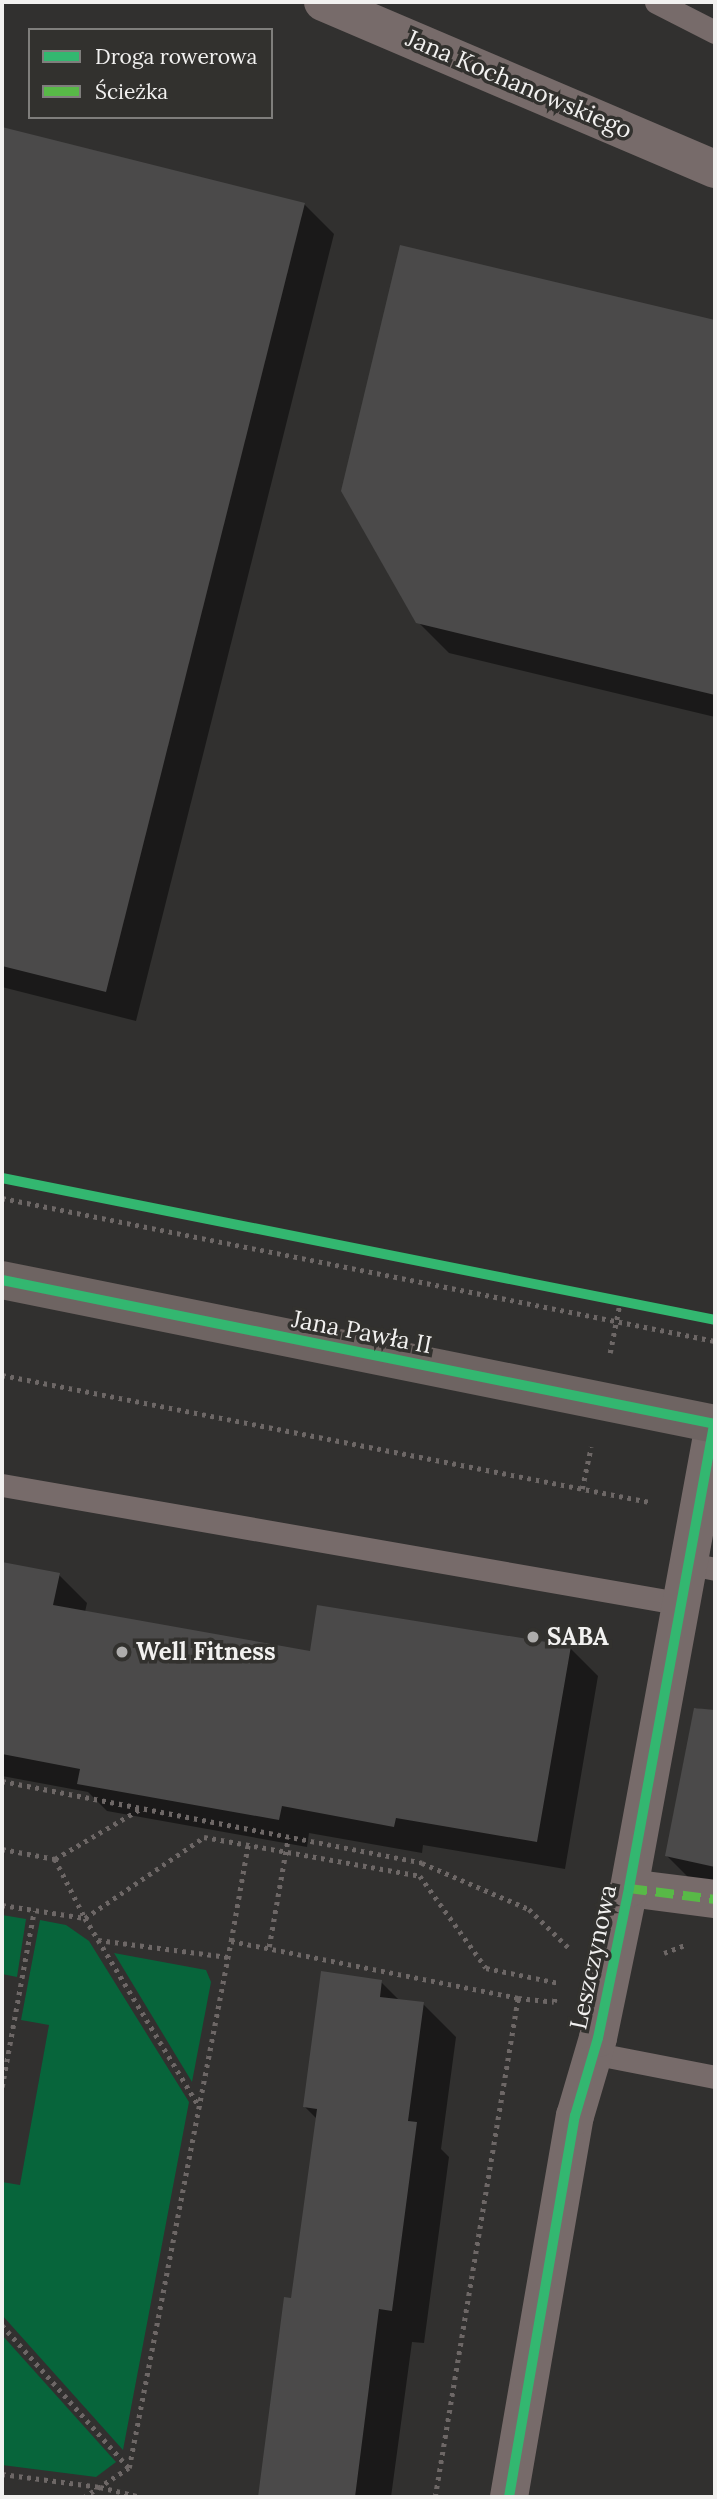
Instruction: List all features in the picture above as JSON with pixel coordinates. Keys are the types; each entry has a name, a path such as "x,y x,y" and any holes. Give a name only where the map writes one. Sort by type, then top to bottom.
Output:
{"street":[{"name":"Jana Kochanowskiego","path":"323,2 715,169"},
{"name":"Jana Pawła II","path":"2,1280 715,1424"},
{"name":"Leszczynowa","path":"509,2497 575,2116 593,2053 612,1955 629,1888 683,1604 703,1567 696,1511 715,1424"},
{"path":"629,1888 715,1899"}],"lane":[{"path":"656,2 715,32"},
{"path":"2,1485 683,1604"},
{"path":"593,2053 715,2077"}],"path":[{"path":"2,1198 715,1340"},
{"path":"606,1299 633,1305"},
{"path":"2,1375 696,1511"},
{"path":"2,1781 422,1863 529,1909 567,1947 648,1959 693,1942"},
{"path":"2,1849 55,1859 142,1808"},
{"path":"2,1905 85,1918 204,1837 420,1876 486,1968 559,1983"},
{"path":"269,1947 288,1838"},
{"path":"85,2497 129,2468 200,2108 248,1845"},
{"path":"55,1859 97,1940 200,2108"},
{"path":"2,2087 34,1911"},
{"path":"565,1959 570,1934"},
{"path":"97,1940 228,1957"},
{"path":"231,1941 518,1998 554,2002 562,1971"},
{"path":"435,2497 518,1998"},
{"path":"2,2325 129,2468"},
{"path":"2,2474 100,2487 141,2497"}],"green space":[{"path":"2,1915 26,1919 17,1977 2,1974"},
{"path":"40,1920 66,1925 89,1941 189,2102 123,2450 2,2315 2,2182 20,2185 49,2025 21,2020"},
{"path":"114,1953 206,1970 211,1982 192,2082"},
{"path":"2,2335 116,2462 96,2477 2,2465"}],"building":[{"path":"2,127 305,203 106,992 2,966"},
{"path":"400,245 715,320 715,695 416,623 341,491"},
{"path":"2,1562 60,1573 53,1605 310,1651 317,1605 571,1646 537,1842 396,1818 394,1827 282,1806 279,1820 77,1784 80,1769 2,1754"},
{"path":"694,1708 715,1710 715,1867 665,1856"},
{"path":"321,1971 382,1980 380,1997 424,2002 408,2121 417,2122 392,2311 379,2309 355,2497 258,2497 284,2297 291,2298 317,2109 303,2107"}],"marked path":[{"path":"629,1888 715,1899"}],"cycle path":[{"path":"2,1178 715,1320"},
{"path":"2,1280 715,1424"},
{"path":"509,2497 575,2116 598,2038 629,1888 714,1424"}],"place":[{"name":"SABA","path":"533,1637"},
{"name":"Well Fitness","path":"122,1652"}]}
